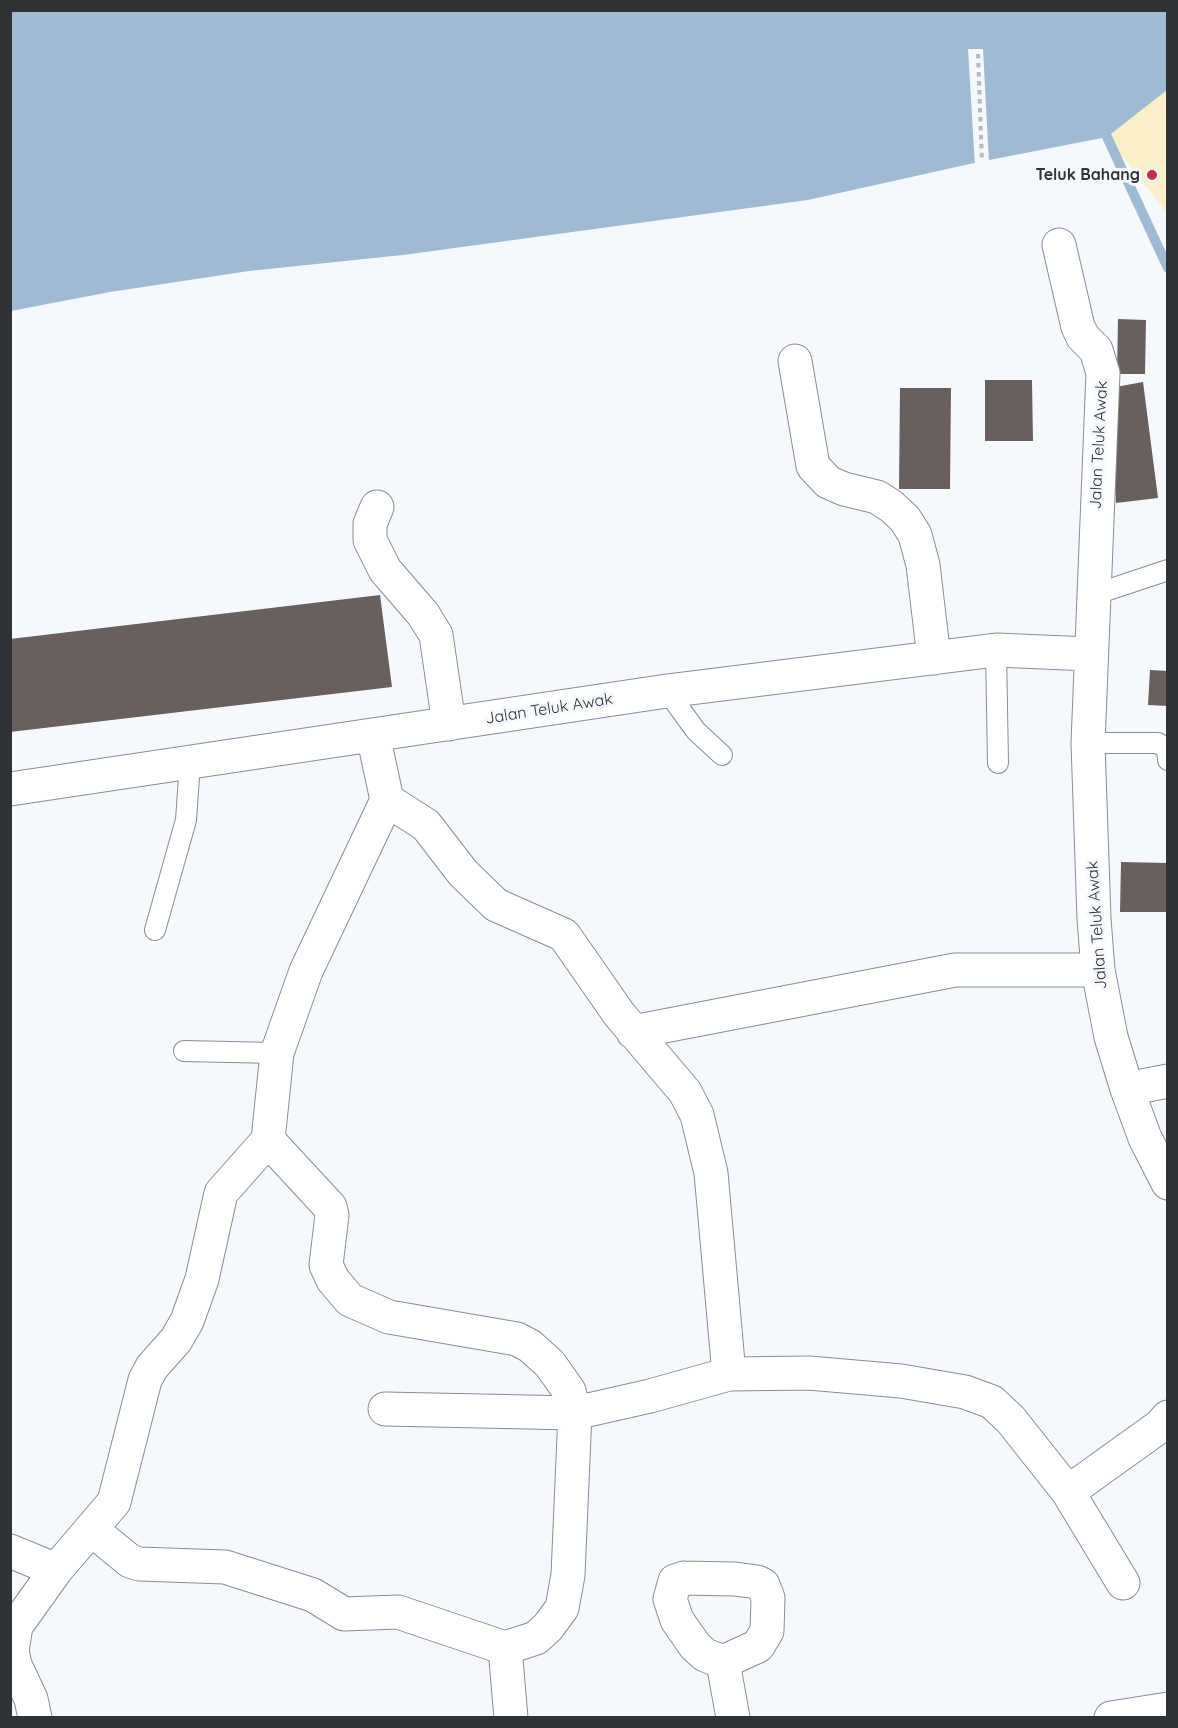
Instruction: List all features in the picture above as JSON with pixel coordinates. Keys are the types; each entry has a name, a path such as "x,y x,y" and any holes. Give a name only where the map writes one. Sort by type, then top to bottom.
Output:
{"street":[{"name":"Jalan Teluk Awak","path":"1059,245 1078,327 1083,337 1096,350 1103,373 1088,743 1098,970 1111,1037 1127,1089 1145,1138 1167,1184"},
{"path":"795,361 813,466 828,482 844,489 877,497 891,506 905,519 915,535 923,565 934,658"},
{"path":"377,507 370,524 370,540 385,570 423,614 436,635 449,724"},
{"name":"Jalan Teluk Awak","path":"10,789 667,691 996,650 1090,654"},
{"path":"35,1718 31,1698 15,1665 13,1641 16,1626 56,1570 109,1510 117,1492 145,1380 187,1321 202,1279 221,1193 268,1140 277,1053 306,971 387,800 373,735"},
{"path":"387,800 426,825 463,873 496,905 564,935 633,1032 685,1092 697,1115 711,1173 729,1374"},
{"path":"633,1032 955,970 1098,970"},
{"path":"1127,1089 1167,1081"},
{"path":"92,1530 130,1561 139,1564 225,1567 313,1595 344,1614 398,1612 505,1648 536,1638 562,1608 568,1575 575,1413 569,1391 550,1364 530,1346 517,1339 500,1334 389,1317 350,1300 333,1280 326,1265 332,1215 330,1207 268,1140"},
{"path":"385,1409 575,1413 650,1396 729,1374 809,1372 901,1381 965,1392 992,1402 1011,1420 1068,1492 1123,1582"},
{"path":"1068,1492 1160,1426 1167,1417"},
{"path":"10,1551 56,1570"},
{"path":"505,1648 511,1718"},
{"path":"723,1662 733,1718"},
{"path":"1112,1718 1167,1709"}],"lane":[{"path":"1093,595 1167,570"},
{"path":"996,650 998,763"},
{"path":"667,691 696,731 722,755"},
{"path":"1088,743 1158,743 1167,749 1167,760"},
{"path":"155,930 186,820 190,763"},
{"path":"184,1051 277,1053"}],"path":[{"path":"978,54 982,162"}],"sand":[{"name":"Teluk Bahang","path":"1167,90 1167,213 1107,137"}],"water":[{"path":"11,11 1167,11 1167,90 1107,137 974,163 808,200 403,255 249,271 110,292 11,311"}],"pier":[{"path":"968,49 983,49 989,163 975,166"}],"building":[{"path":"1118,319 1146,320 1145,374 1117,374"},
{"path":"985,380 1032,380 1033,441 985,441"},
{"path":"1143,382 1158,498 1116,503 1110,388"},
{"path":"900,388 951,388 950,489 899,489"},
{"path":"380,595 392,687 10,732 10,639"},
{"path":"1150,670 1168,671 1168,706 1148,705"},
{"path":"1121,862 1168,863 1168,912 1120,912"}],"waterway":[{"path":"1107,137 1168,268"}],"place":[{"name":"Teluk Bahang","path":"1152,175"}]}
